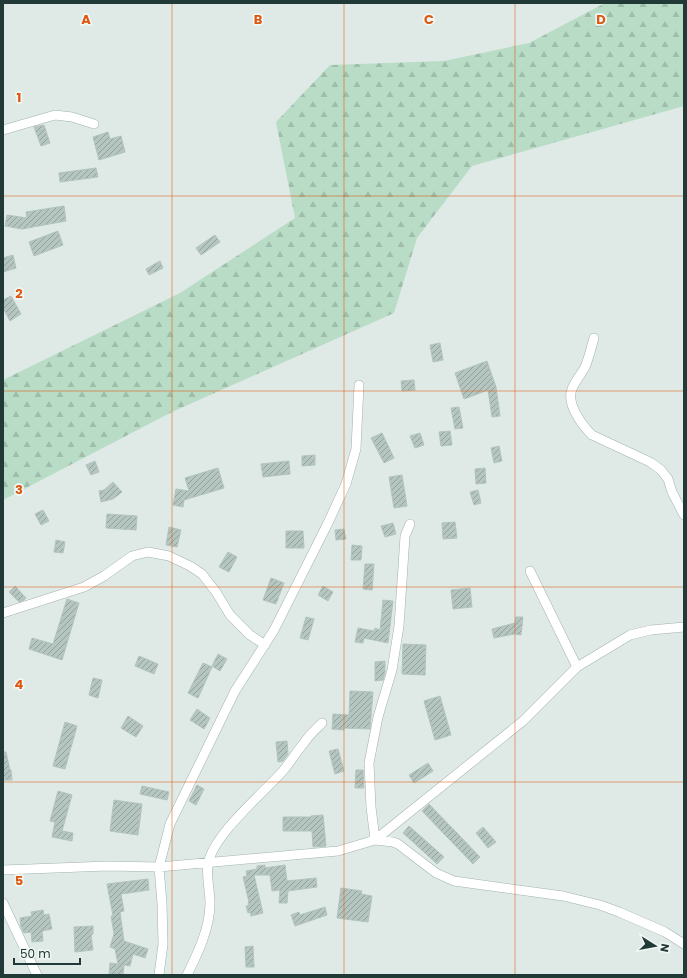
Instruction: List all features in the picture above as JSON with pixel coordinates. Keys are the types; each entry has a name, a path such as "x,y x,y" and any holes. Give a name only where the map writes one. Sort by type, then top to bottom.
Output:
{"street":[{"path":"3,130 55,115 72,117 94,124"},
{"path":"594,338 585,366 572,389 572,402 574,408 586,429 592,435 650,462 661,470 668,479 672,492 684,515"},
{"path":"159,975 163,944 159,867 170,824 235,691 265,645 304,571 346,484 356,449 359,385"},
{"path":"375,840 371,807 369,763 378,717 392,670 399,626 405,536 410,524"},
{"path":"3,613 84,587 104,576 132,556 148,552 169,556 190,566 202,574 216,592 230,615 250,635 265,645"},
{"path":"530,571 577,668"},
{"path":"3,870 108,866 159,867 208,864 338,851 375,840 523,721 577,668 630,635 651,630 684,627"},
{"path":"187,975 206,931 210,905 208,864 214,847 247,808 281,772 322,722"},
{"path":"375,840 398,844 436,873 454,881 563,896 600,905 665,932 684,944"},
{"path":"3,903 37,975"}],"green space":[{"path":"605,3 684,3 684,106 472,166 417,238 394,313 172,412 3,500 3,380 180,293 295,218 276,122 330,65 444,61 529,43"}],"building":[{"path":"44,125 50,143 41,146 34,127"},
{"path":"108,132 110,139 121,136 125,152 99,160 93,137"},
{"path":"96,168 98,177 60,182 59,173"},
{"path":"64,206 66,221 22,229 5,226 7,215 27,218 26,212"},
{"path":"58,231 63,245 34,256 29,242"},
{"path":"215,235 220,242 201,255 196,248"},
{"path":"13,255 16,268 3,272 3,258"},
{"path":"160,261 163,268 149,275 146,269"},
{"path":"11,296 21,314 10,321 3,308 3,300"},
{"path":"440,343 443,360 433,362 430,345"},
{"path":"487,361 496,387 500,416 492,417 488,390 464,399 455,373"},
{"path":"414,380 415,390 402,391 401,381"},
{"path":"459,407 463,428 455,429 451,408"},
{"path":"450,431 452,445 441,446 439,432"},
{"path":"382,433 394,458 384,463 371,438"},
{"path":"420,433 424,445 415,448 410,436"},
{"path":"499,446 502,461 494,463 491,448"},
{"path":"315,455 315,465 302,466 302,456"},
{"path":"95,461 99,472 91,475 86,465"},
{"path":"289,461 290,474 263,477 261,464"},
{"path":"218,468 224,488 184,500 183,507 173,505 176,489 189,491 185,478"},
{"path":"485,468 486,483 476,484 475,469"},
{"path":"402,475 407,506 394,508 389,477"},
{"path":"113,482 122,492 113,499 101,502 99,491 104,490"},
{"path":"478,490 481,503 474,505 470,492"},
{"path":"43,510 49,521 41,525 35,514"},
{"path":"107,514 137,516 136,530 106,528"},
{"path":"455,522 457,538 443,539 442,523"},
{"path":"393,523 396,534 385,537 381,526"},
{"path":"169,527 181,530 177,547 166,545"},
{"path":"344,529 346,539 336,540 335,530"},
{"path":"286,531 303,531 304,548 286,548"},
{"path":"56,540 65,542 63,553 54,552"},
{"path":"352,545 362,546 361,560 351,560"},
{"path":"228,552 237,557 229,572 219,567"},
{"path":"365,564 374,564 372,590 363,589"},
{"path":"271,578 284,583 276,604 263,600"},
{"path":"15,586 26,598 24,600 19,602 9,592"},
{"path":"323,586 333,592 328,601 318,595"},
{"path":"470,588 472,607 453,609 451,590"},
{"path":"67,599 79,603 62,660 29,649 32,638 53,644"},
{"path":"383,600 393,601 388,643 364,638 363,643 355,642 358,628 374,631 375,628 380,630"},
{"path":"306,617 314,619 308,640 300,638"},
{"path":"516,617 523,617 521,635 514,634 494,638 492,629 515,623"},
{"path":"403,644 426,645 425,675 402,674"},
{"path":"218,654 227,659 220,671 212,666"},
{"path":"139,656 158,664 154,674 135,666"},
{"path":"385,661 383,680 375,681 375,662"},
{"path":"203,663 212,667 198,698 188,693"},
{"path":"93,678 102,680 98,698 89,695"},
{"path":"350,691 373,692 370,729 332,729 333,714 349,715"},
{"path":"440,696 451,735 435,740 424,701"},
{"path":"197,709 210,718 204,729 190,720"},
{"path":"128,716 143,726 136,737 121,728"},
{"path":"65,722 77,726 65,769 53,766"},
{"path":"287,741 288,754 283,761 278,762 276,742"},
{"path":"338,749 344,771 335,774 329,751"},
{"path":"3,752 6,752 12,780 3,780"},
{"path":"428,763 433,771 414,783 409,775"},
{"path":"356,770 363,770 364,788 355,788"},
{"path":"197,785 204,789 196,805 189,801"},
{"path":"142,786 169,792 167,800 140,794"},
{"path":"58,791 72,795 62,831 73,833 72,841 52,837 55,822 50,821"},
{"path":"114,800 142,804 138,835 110,831"},
{"path":"429,804 480,857 473,864 422,811"},
{"path":"323,815 326,846 313,847 312,831 283,831 283,817 311,817"},
{"path":"409,826 444,857 437,864 403,833"},
{"path":"483,827 496,842 488,848 476,833"},
{"path":"265,865 265,868 285,865 287,881 316,878 317,887 288,891 287,903 279,903 280,890 272,891 270,875 254,875 263,913 251,916 250,912 248,913 246,906 249,905 249,902 243,877 247,876 246,871 257,869 257,866"},
{"path":"148,879 149,890 121,894 124,911 120,912 124,941 148,949 145,958 133,954 130,966 124,965 123,975 109,975 110,963 118,964 115,949 110,947 114,934 111,916 113,916 107,884"},
{"path":"341,888 362,891 361,894 372,896 368,922 337,918"},
{"path":"325,907 327,915 295,926 291,915 299,912 300,915"},
{"path":"43,910 44,915 49,914 52,929 42,931 43,941 32,942 31,932 24,933 21,927 20,918 32,916 31,912"},
{"path":"93,926 93,934 91,935 93,950 75,952 74,927"},
{"path":"253,946 254,967 246,967 245,947"}]}
